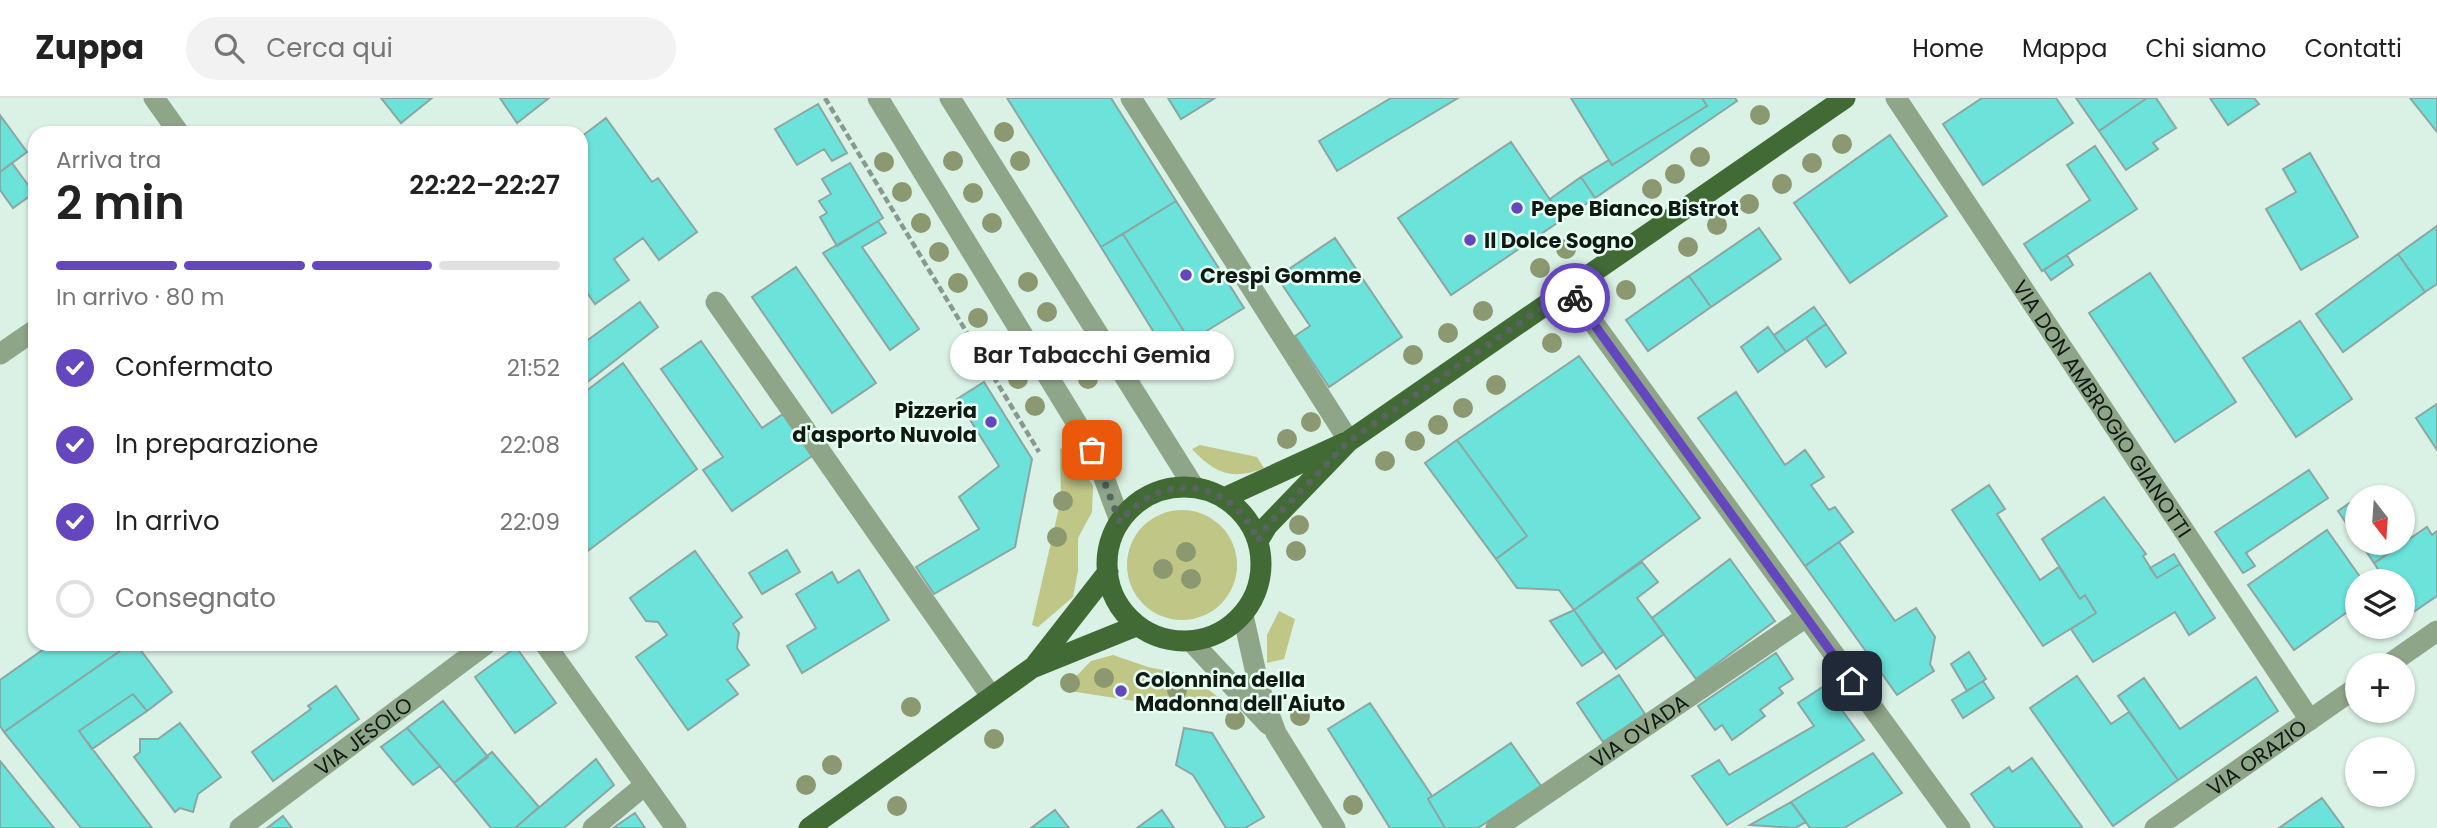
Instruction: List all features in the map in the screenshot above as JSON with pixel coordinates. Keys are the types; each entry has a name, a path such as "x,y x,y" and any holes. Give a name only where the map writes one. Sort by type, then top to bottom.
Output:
{"main road":[{"path":"1224,498 1349,441 1845,98"},
{"path":"1258,541 1267,526 1349,441"},
{"path":"1194,487 1224,498 1250,522 1261,556 1259,583 1243,615 1222,632 1191,642 1164,639 1136,626 1119,607 1108,572 1110,540 1120,522 1138,502 1152,494 1194,487"},
{"path":"1032,668 1108,572"},
{"path":"808,828 1032,668 1136,626"}],"street":[{"path":"154,98 173,126"},
{"path":"878,98 1079,427 1100,467 1120,522"},
{"path":"950,98 1194,487"},
{"path":"1131,98 1349,441"},
{"name":"VIA DON AMBROGIO GIANOTTI","path":"1896,98 2310,720"},
{"path":"1569,289 1960,828"},
{"path":"716,302 991,696"},
{"path":"0,354 28,335"},
{"path":"1243,615 1259,688 1276,733 1335,828"},
{"name":"VIA OVADA","path":"1496,828 1806,617"},
{"path":"2405,653 2437,631"},
{"path":"1191,642 1276,733"},
{"name":"VIA JESOLO","path":"240,828 477,651"},
{"path":"550,651 676,828"},
{"name":"VIA ORAZIO","path":"2155,828 2345,695"},
{"path":"593,828 645,785"}],"path":[{"path":"824,98 1039,452"}],"green space":[{"path":"1200,445 1257,457 1264,468 1242,474 1224,472 1208,464 1192,449"},
{"path":"1068,446 1093,486 1092,512 1078,538 1078,571 1073,597 1038,627 1032,625 1061,499 1060,449"},
{"path":"1182,510 1203,514 1221,526 1233,544 1237,565 1233,586 1221,604 1203,616 1182,620 1161,616 1143,604 1131,586 1127,565 1131,544 1143,526 1161,514"},
{"path":"1279,611 1295,619 1284,659 1267,663 1267,635"},
{"path":"1113,655 1148,667 1192,676 1220,699 1200,711 1063,690 1091,661"}],"building":[{"path":"381,98 432,98 401,123"},
{"path":"500,98 549,98 517,123"},
{"path":"1007,98 1111,98 1176,201 1101,247"},
{"path":"1168,98 1215,98 1181,119"},
{"path":"1391,98 1458,98 1337,171 1319,141"},
{"path":"1571,98 1702,98 1707,106 1612,165"},
{"path":"1702,98 1735,98 1737,101 1595,198 1581,177 1609,160 1612,165 1707,106"},
{"path":"1982,98 2056,98 2073,123 1983,185 1943,124"},
{"path":"2076,98 2147,98 2099,131"},
{"path":"2147,98 2156,98 2176,128 2153,143 2158,149 2126,170 2099,131"},
{"path":"2210,98 2254,98 2259,104 2228,125"},
{"path":"2410,98 2437,98 2437,132"},
{"path":"818,104 847,153 832,161 824,149 797,165 775,129"},
{"path":"0,115 27,152 0,172"},
{"path":"606,118 652,182 658,178 697,232 659,260 643,238 614,259 629,280 595,304 588,294 588,132"},
{"path":"1890,135 1947,216 1850,283 1794,203"},
{"path":"1511,142 1563,219 1451,295 1398,218"},
{"path":"2095,146 2137,209 2042,271 2024,244 2090,200 2067,165"},
{"path":"2310,153 2358,237 2301,270 2266,209 2296,192 2283,169"},
{"path":"12,163 28,185 28,197 13,208 0,190 0,172"},
{"path":"850,163 883,218 837,246 820,217 827,213 819,201 831,194 822,179"},
{"path":"1581,177 1595,198 1563,219 1550,199"},
{"path":"1176,201 1244,308 1190,341 1123,234"},
{"path":"878,221 886,233 862,247 919,329 890,350 823,253"},
{"path":"2437,226 2437,284 2425,292 2398,254"},
{"path":"1759,228 1781,259 1711,307 1689,276"},
{"path":"1123,234 1190,341 1168,355 1101,247"},
{"path":"1335,238 1402,337 1329,387 1295,336 1310,326 1277,277"},
{"path":"2398,254 2425,292 2343,352 2316,314"},
{"path":"2067,255 2073,265 2051,280 2044,270"},
{"path":"796,267 876,383 832,413 752,297"},
{"path":"2150,273 2236,402 2175,442 2089,313"},
{"path":"1689,276 1711,307 1648,351 1626,320"},
{"path":"640,302 658,327 588,382 588,340"},
{"path":"1814,307 1826,324 1786,352 1774,335"},
{"path":"2300,321 2352,399 2296,437 2243,358"},
{"path":"1826,324 1846,353 1826,367 1806,338"},
{"path":"1768,327 1786,352 1758,372 1741,347"},
{"path":"701,341 762,428 783,414 812,456 732,511 703,470 723,457 661,369"},
{"path":"1579,356 1700,518 1574,610 1559,590 1517,588 1496,559 1527,536 1457,440"},
{"path":"623,363 697,469 588,551 588,390"},
{"path":"984,382 1032,459 1015,547 934,594 916,567 979,529 959,497 999,466 957,399"},
{"path":"1736,392 1785,465 1805,450 1824,477 1811,485 1829,510 1835,507 1853,532 1805,566 1698,418"},
{"path":"2437,404 2437,450 2416,418"},
{"path":"1457,440 1527,536 1496,559 1425,463"},
{"path":"2309,470 2328,498 2246,553 2255,566 2243,573 2215,532"},
{"path":"1989,485 2005,509 1997,514 2040,580 2059,567 2080,599 2085,595 2096,613 2043,646 1952,510"},
{"path":"2104,497 2146,554 2143,556 2157,578 2180,564 2215,618 2189,635 2175,612 2093,662 2071,629 2096,613 2085,595 2080,599 2042,539"},
{"path":"2345,506 2345,521 2338,511"},
{"path":"2427,527 2432,535 2437,531 2437,596 2415,611 2415,569 2378,569 2374,563 2386,555 2415,555 2415,535"},
{"path":"2327,530 2355,569 2345,569 2345,614 2294,650 2248,585"},
{"path":"1839,542 1895,621 1916,608 1935,637 1930,664 1934,671 1897,695 1805,566"},
{"path":"787,550 800,572 762,594 749,573"},
{"path":"695,551 742,617 733,624 739,633 737,648 749,665 727,680 738,694 688,730 636,657 667,635 658,622 646,621 630,598"},
{"path":"2174,554 2180,564 2157,578 2150,568"},
{"path":"2369,555 2386,555 2374,563"},
{"path":"1730,559 1775,621 1696,679 1652,618"},
{"path":"1642,562 1658,582 1637,598 1664,634 1616,669 1574,610"},
{"path":"859,570 889,620 802,673 787,646 816,628 796,594 832,572 838,583"},
{"path":"1574,610 1603,652 1582,666 1550,621"},
{"path":"41,651 120,651 4,732 0,726 0,680"},
{"path":"120,651 141,651 172,692 147,711 133,694 79,731 152,828 81,828 4,732"},
{"path":"511,651 519,651 556,703 515,733 475,677"},
{"path":"1969,652 1986,679 1967,691 1951,664"},
{"path":"1776,653 1793,679 1779,688 1783,693 1760,710 1765,716 1732,740 1722,725 1715,730 1698,706"},
{"path":"1619,675 1645,714 1603,742 1577,703"},
{"path":"2077,676 2111,724 2129,712 2178,780 2113,826 2030,708"},
{"path":"2256,677 2278,711 2178,780 2118,696 2144,678 2180,729"},
{"path":"1983,681 1994,698 1963,718 1952,700"},
{"path":"336,686 359,719 273,781 252,752 311,709 308,706"},
{"path":"1824,686 1864,740 1727,825 1692,776 1719,760 1729,775 1814,726 1798,703"},
{"path":"133,694 147,711 92,749 79,731"},
{"path":"443,701 488,757 454,783 407,728"},
{"path":"1370,703 1432,796 1428,799 1445,828 1390,828 1328,729"},
{"path":"180,723 221,777 198,794 193,812 180,808 175,812 134,757 140,752 140,739 158,739"},
{"path":"407,728 440,766 413,785 381,747"},
{"path":"1184,728 1212,733 1264,817 1245,828 1226,828 1193,775 1176,765"},
{"path":"1511,743 1541,786 1478,828 1445,828 1428,799"},
{"path":"492,752 539,807 515,828 491,828 454,783"},
{"path":"1873,753 1902,793 1844,828 1810,828 1791,802"},
{"path":"2032,758 2082,827 1995,828 1971,794 2009,767 2012,772"},
{"path":"596,759 614,785 564,828 515,828"},
{"path":"0,761 54,828 0,828"},
{"path":"2322,798 2344,828 2279,828"},
{"path":"1791,802 1806,822 1795,828 1750,825"},
{"path":"1055,810 1069,828 1031,828"},
{"path":"1162,810 1174,828 1137,828"},
{"path":"635,813 645,828 613,828"},
{"path":"283,816 292,828 267,828"}],"way so far":[{"path":"1092,450 1120,522 1138,502 1152,494 1167,489 1194,487 1210,491 1236,506 1250,522 1258,541 1267,526 1349,441 1569,289 1575,298"}],"place":[{"name":"Pepe Bianco Bistrot","path":"1517,208"},
{"name":"Il Dolce Sogno","path":"1470,240"},
{"name":"Crespi Gomme","path":"1186,275"},
{"name":"Pizzeria d'asporto Nuvola","path":"991,422"},
{"name":"Bar Tabacchi Gemia","path":"1092,450"},
{"name":"Colonnina della Madonna dell'Aiuto","path":"1121,691"}],"route":[{"path":"1575,298 1852,681"}]}
